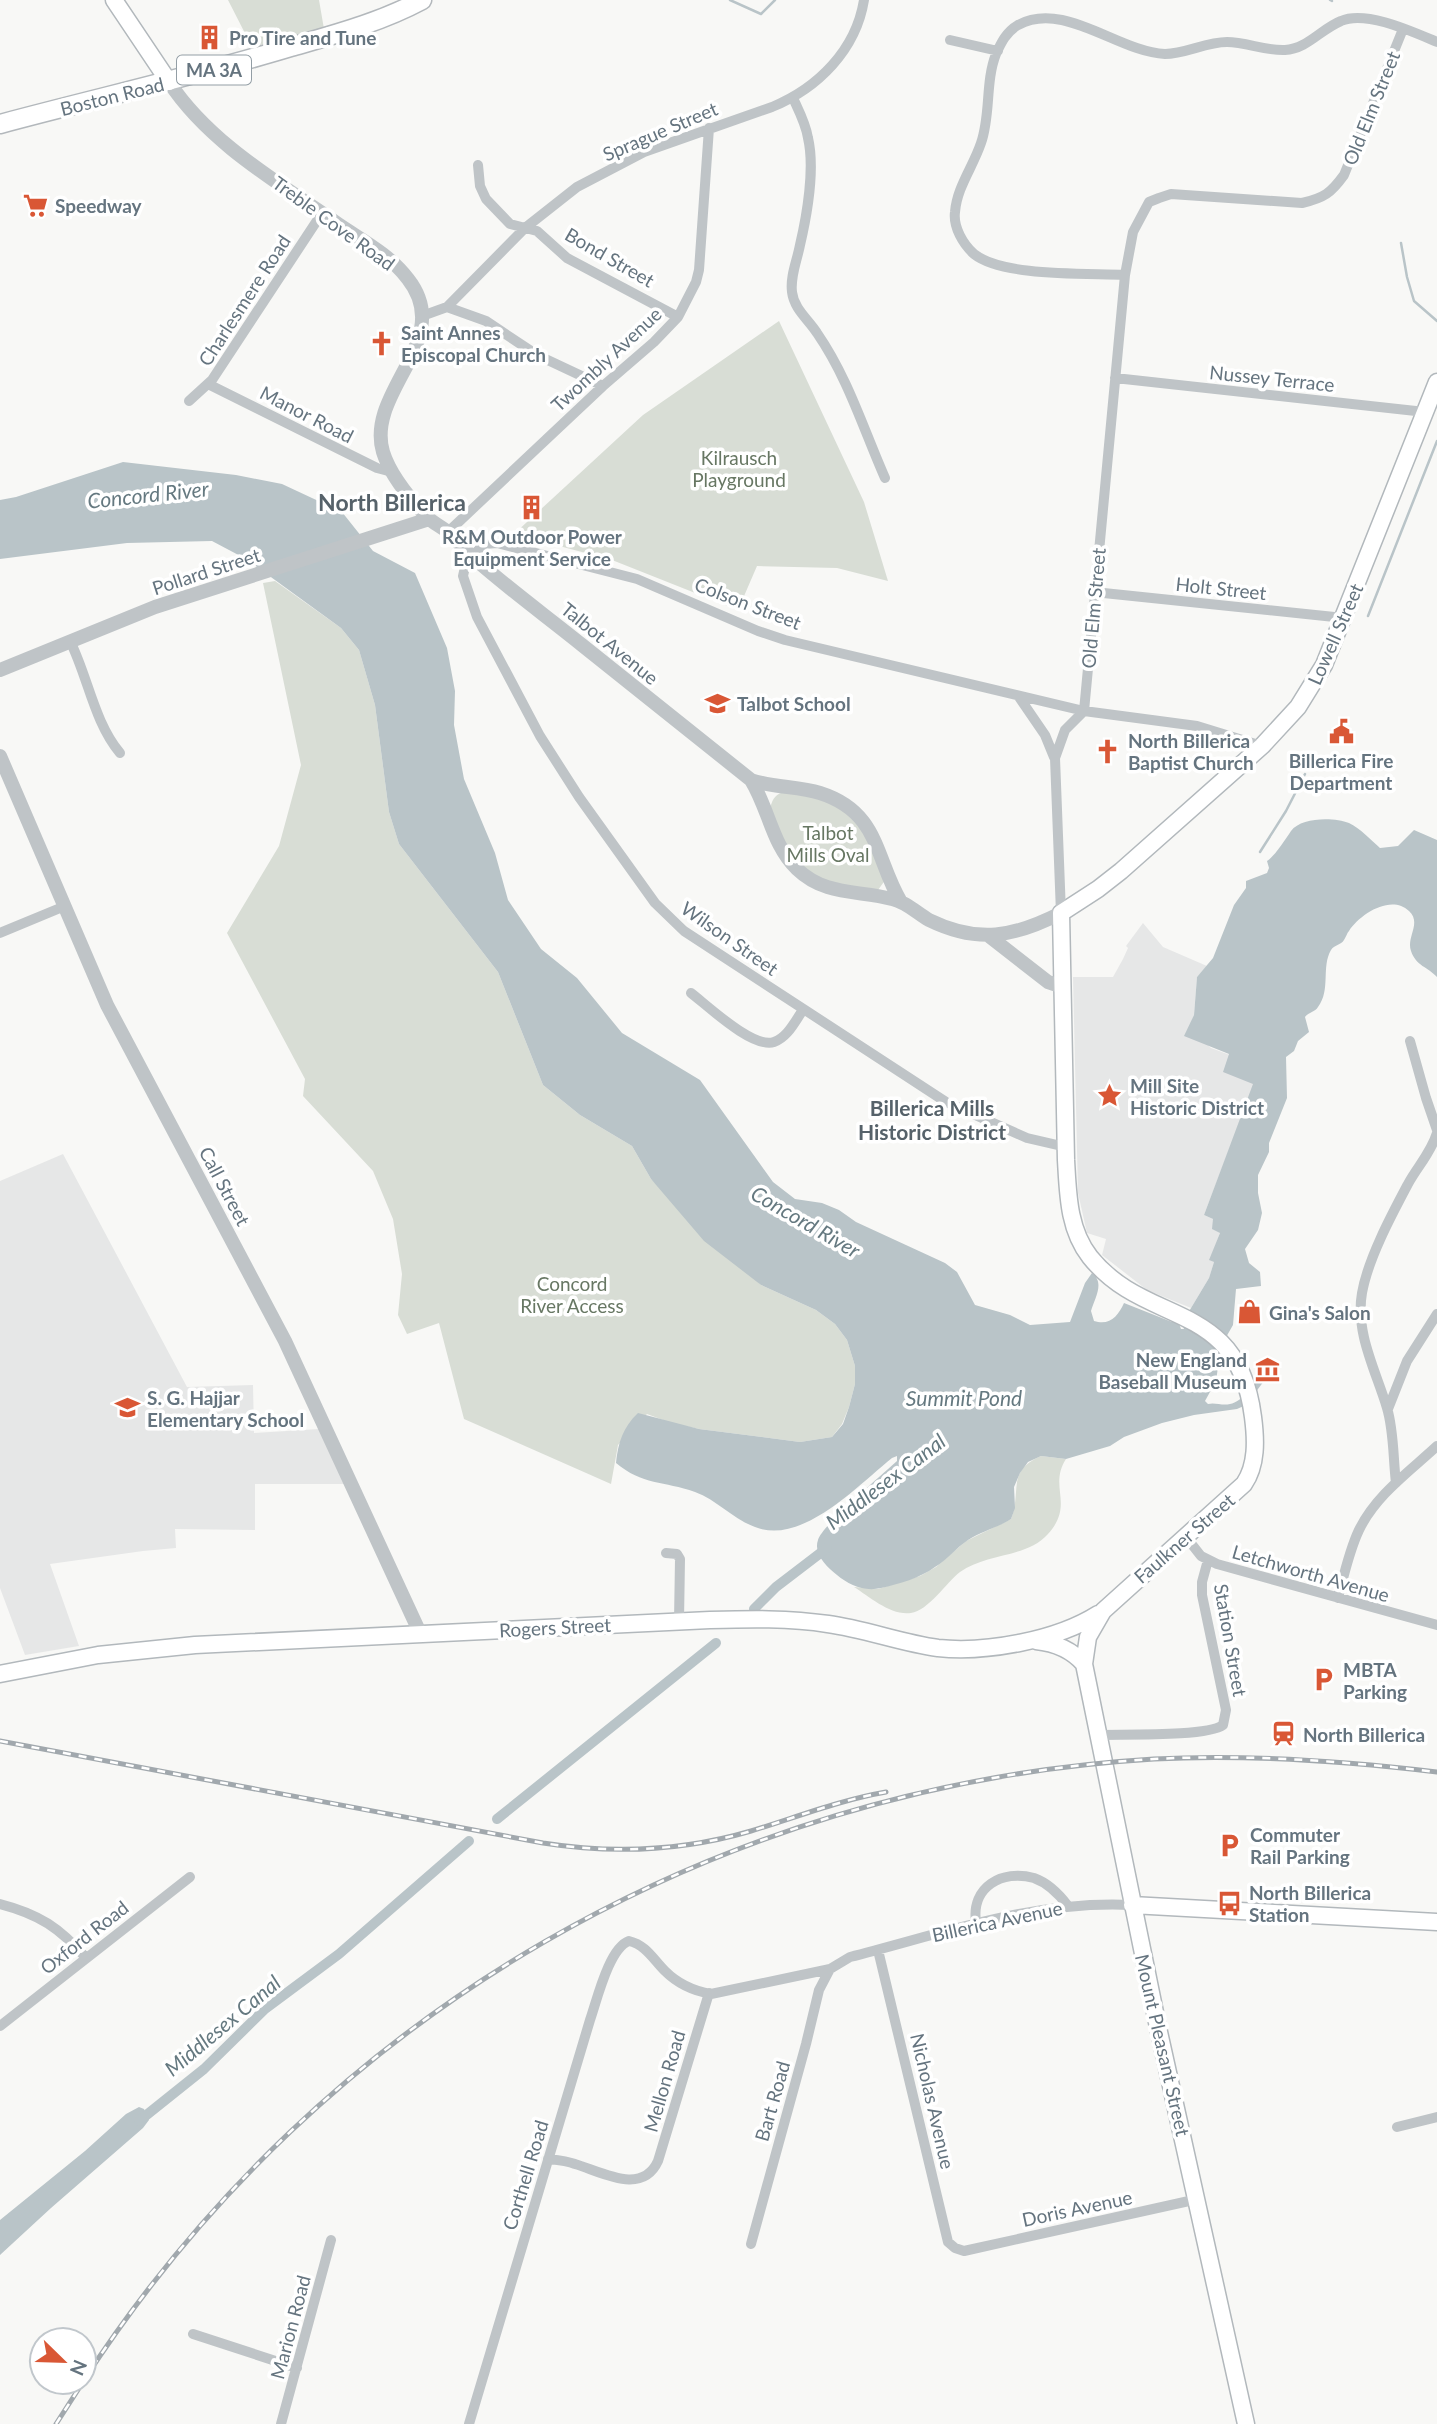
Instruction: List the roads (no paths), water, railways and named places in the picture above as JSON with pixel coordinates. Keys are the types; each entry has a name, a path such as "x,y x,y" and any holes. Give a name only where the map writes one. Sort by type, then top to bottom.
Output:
{"main road":[{"name":"Treble Cove Road","path":"114,0 169,82"},
{"name":"Boston Road","path":"0,124 169,82 369,24 422,0"},
{"name":"Lowell Street","path":"1061,913 1121,871 1262,746 1281,728 1308,694 1345,618 1437,382"},
{"path":"1061,913 1066,1147"},
{"name":"Faulkner Street","path":"1066,1147 1072,1218 1089,1255 1121,1286 1207,1329 1224,1345 1239,1370 1249,1395 1255,1445 1250,1474 1234,1495 1130,1584 1103,1611"},
{"name":"Rogers Street","path":"0,1675 71,1660 163,1648 419,1633 748,1619 817,1622 916,1644 954,1649 1034,1641 1072,1628 1103,1611"},
{"name":"Mount Pleasant Street","path":"1103,1611 1088,1637 1084,1664 1132,1905 1246,2424"},
{"path":"1034,1641 1059,1646 1074,1654 1084,1664"},
{"name":"Billerica Avenue","path":"1132,1905 1437,1922"}],"street":[{"name":"Sprague Street","path":"422,316 447,307 525,228 577,187 644,152 793,98 816,83 836,61 856,32 864,0"},
{"path":"1125,275 1012,269 989,263 974,253 957,231 954,215 958,193 982,142 995,58 1008,33 1018,25 1046,18 1078,25 1141,49 1168,54 1229,42 1284,50 1301,46 1340,21 1351,18 1366,18 1437,42"},
{"name":"Old Elm Street","path":"1084,711 1125,275 1128,251 1137,223 1149,202 1171,194 1302,203 1320,199 1334,188 1344,175 1403,29"},
{"path":"950,40 998,51"},
{"name":"Treble Cove Road","path":"169,82 193,113 222,139 260,170 391,260 410,281 422,316 417,348 382,419 382,449 392,472 429,519"},
{"path":"793,98 805,124 809,141 803,228 792,277 794,301 842,372 859,409 884,478"},
{"name":"Twombly Avenue","path":"448,532 678,317 696,282 699,270 709,128"},
{"name":"Bond Street","path":"478,165 480,186 486,199 510,224 537,231 567,258 678,317"},
{"name":"Charlesmere Road","path":"189,401 208,384 322,213"},
{"path":"447,307 486,321 537,355 603,386"},
{"name":"Nussey Terrace","path":"1115,378 1425,412"},
{"name":"Manor Road","path":"208,384 377,468 392,472"},
{"path":"429,519 448,532"},
{"name":"Pollard Street","path":"0,670 155,607 429,519"},
{"name":"Talbot Avenue","path":"448,532 472,557 751,780 787,857 800,872 825,888 901,902 923,917 943,926 965,933 989,936 1025,929 1061,913"},
{"name":"Colson Street","path":"472,557 484,544 497,543 637,579 785,640 1084,711 1197,726 1262,746"},
{"name":"Wilson Street","path":"472,557 465,567 464,585 477,617 533,724 579,797 655,903 684,931 953,1106 1027,1138 1066,1147"},
{"name":"Holt Street","path":"1094,592 1345,618"},
{"path":"71,641 108,737 120,753"},
{"path":"1019,697 1045,735 1055,758 1061,913"},
{"path":"1055,758 1065,730 1084,711"},
{"name":"Call Street","path":"0,756 107,1005 285,1341 419,1633"},
{"name":"Talbot Avenue","path":"751,780 774,787 819,793 851,811 875,839 901,902"},
{"path":"0,933 65,906"},
{"name":"Talbot Avenue","path":"989,936 1048,982 1063,987"},
{"path":"691,993 742,1032 764,1043 773,1043 782,1038 803,1010"},
{"path":"1396,1482 1388,1409 1364,1339 1361,1304 1366,1277 1383,1237 1408,1185 1429,1153 1437,1131 1410,1041"},
{"path":"1388,1409 1410,1355 1437,1314"},
{"path":"1338,1598 1360,1527 1377,1502 1396,1482 1437,1446"},
{"name":"Letchworth Avenue","path":"1186,1537 1208,1560 1437,1625"},
{"path":"666,1553 677,1554 680,1559 679,1621"},
{"name":"Station Street","path":"1098,1735 1199,1732 1216,1730 1223,1725 1226,1710 1202,1595 1202,1582 1208,1560"},
{"path":"976,1922 978,1896 990,1883 1014,1875 1035,1878 1056,1891 1068,1906"},
{"name":"Oxford Road","path":"0,2026 190,1877"},
{"path":"0,1904 24,1911 50,1924 62,1932 86,1958"},
{"name":"Billerica Avenue","path":"626,1942 641,1946 676,1980 694,1990 720,1993 830,1969 841,1960 976,1922 1032,1910 1068,1906 1132,1905"},
{"name":"Corthell Road","path":"469,2424 590,2020 613,1957 621,1944 626,1942"},
{"name":"Nicholas Avenue","path":"878,1950 948,2242 955,2248 964,2250"},
{"name":"Bart Road","path":"751,2244 819,1990 830,1969"},
{"name":"Mellon Road","path":"548,2159 572,2163 631,2181 648,2176 658,2161 709,1993"},
{"path":"1397,2127 1437,2117"},
{"name":"Doris Avenue","path":"964,2250 1198,2199"},
{"name":"Marion Road","path":"281,2424 331,2240"},
{"path":"193,2334 298,2368"}],"water":[{"path":"123,462 236,475 282,484 342,512 373,551 415,573 447,648 455,691 454,725 464,779 495,853 508,900 541,949 577,978 622,1033 700,1080 773,1182 795,1199 822,1203 839,1210 856,1222 945,1263 957,1272 975,1305 1010,1315 1030,1325 1070,1322 1085,1283 1092,1273 1098,1281 1097,1295 1091,1311 1094,1321 1105,1322 1113,1319 1124,1303 1172,1322 1178,1321 1181,1329 1184,1329 1182,1323 1209,1278 1214,1262 1209,1260 1220,1233 1212,1229 1213,1219 1204,1215 1253,1084 1223,1072 1229,1054 1184,1036 1194,1015 1197,977 1213,958 1234,905 1246,888 1246,881 1267,873 1267,861 1291,831 1310,821 1327,819 1349,823 1380,848 1398,846 1414,830 1437,840 1437,977 1413,956 1410,941 1414,920 1409,911 1394,905 1376,908 1360,918 1343,942 1331,950 1322,1000 1317,1009 1305,1017 1309,1032 1286,1057 1287,1098 1269,1143 1269,1152 1258,1175 1262,1213 1258,1230 1245,1249 1249,1263 1260,1272 1261,1286 1236,1289 1233,1325 1221,1346 1216,1381 1205,1401 1208,1404 1235,1403 1248,1391 1257,1372 1261,1370 1264,1381 1246,1405 1162,1423 1124,1437 1110,1446 1066,1459 1041,1456 1028,1462 1014,1487 1015,1508 1011,1519 968,1540 923,1574 875,1589 857,1587 842,1579 822,1560 817,1545 830,1523 897,1461 897,1456 846,1497 810,1521 773,1531 747,1524 695,1492 644,1479 616,1463 622,1436 638,1413 699,1429 800,1442 832,1437 843,1424 855,1384 855,1366 847,1340 835,1324 816,1310 761,1285 704,1241 651,1179 632,1146 580,1115 543,1085 498,972 399,844 389,812 375,705 359,650 341,628 246,559 212,541 127,543 0,559 0,500"},
{"name":"Middlesex Canal","path":"139,2107 144,2109 149,2120 143,2128 0,2255 0,2220 126,2114"}],"waterway":[{"path":"730,0 761,14 775,0"},
{"path":"1401,243 1414,301 1437,321"},
{"path":"1368,616 1437,441"},
{"path":"1260,852 1305,774"},
{"name":"Middlesex Canal","path":"754,1609 776,1587 827,1548"},
{"name":"Middlesex Canal","path":"497,1819 716,1643"},
{"name":"Middlesex Canal","path":"139,2121 204,2069 265,2009 339,1954 469,1841"}],"railway":[{"path":"0,1741 543,1843 595,1849 648,1849 700,1843 886,1792"},
{"path":"98,2361 180,2249 290,2132 412,2029 545,1942 687,1870 836,1815 993,1778 1154,1759 1225,1757 1437,1772"},
{"path":"56,2424 74,2396"}],"place":[{"name":"Pro Tire and Tune","path":"209,37"},
{"name":"Speedway","path":"35,205"},
{"name":"Saint Annes Episcopal Church","path":"381,343"},
{"name":"R&M Outdoor Power Equipment Service","path":"532,508"},
{"name":"Talbot School","path":"717,703"},
{"name":"Billerica Fire Department","path":"1341,732"},
{"name":"North Billerica Baptist Church","path":"1108,751"},
{"name":"Mill Site Historic District","path":"1110,1096"},
{"name":"Gina's Salon","path":"1249,1312"},
{"name":"New England Baseball Museum","path":"1267,1370"},
{"name":"S. G. Hajjar Elementary School","path":"127,1408"},
{"name":"MBTA Parking","path":"1323,1680"},
{"name":"North Billerica","path":"1283,1734"},
{"name":"Commuter Rail Parking","path":"1230,1845"},
{"name":"North Billerica Station","path":"1229,1903"}],"district":[{"name":"North Billerica","path":"392,502"},
{"name":"Billerica Mills Historic District","path":"932,1119"}],"park label":[{"name":"Kilrausch Playground","path":"739,468"},
{"name":"Talbot Mills Oval","path":"828,843"},
{"name":"Concord River Access","path":"572,1294"}],"water label":[{"name":"Concord River","path":"148,494"},
{"name":"Concord River","path":"806,1221"},
{"name":"Summit Pond","path":"964,1397"}]}
